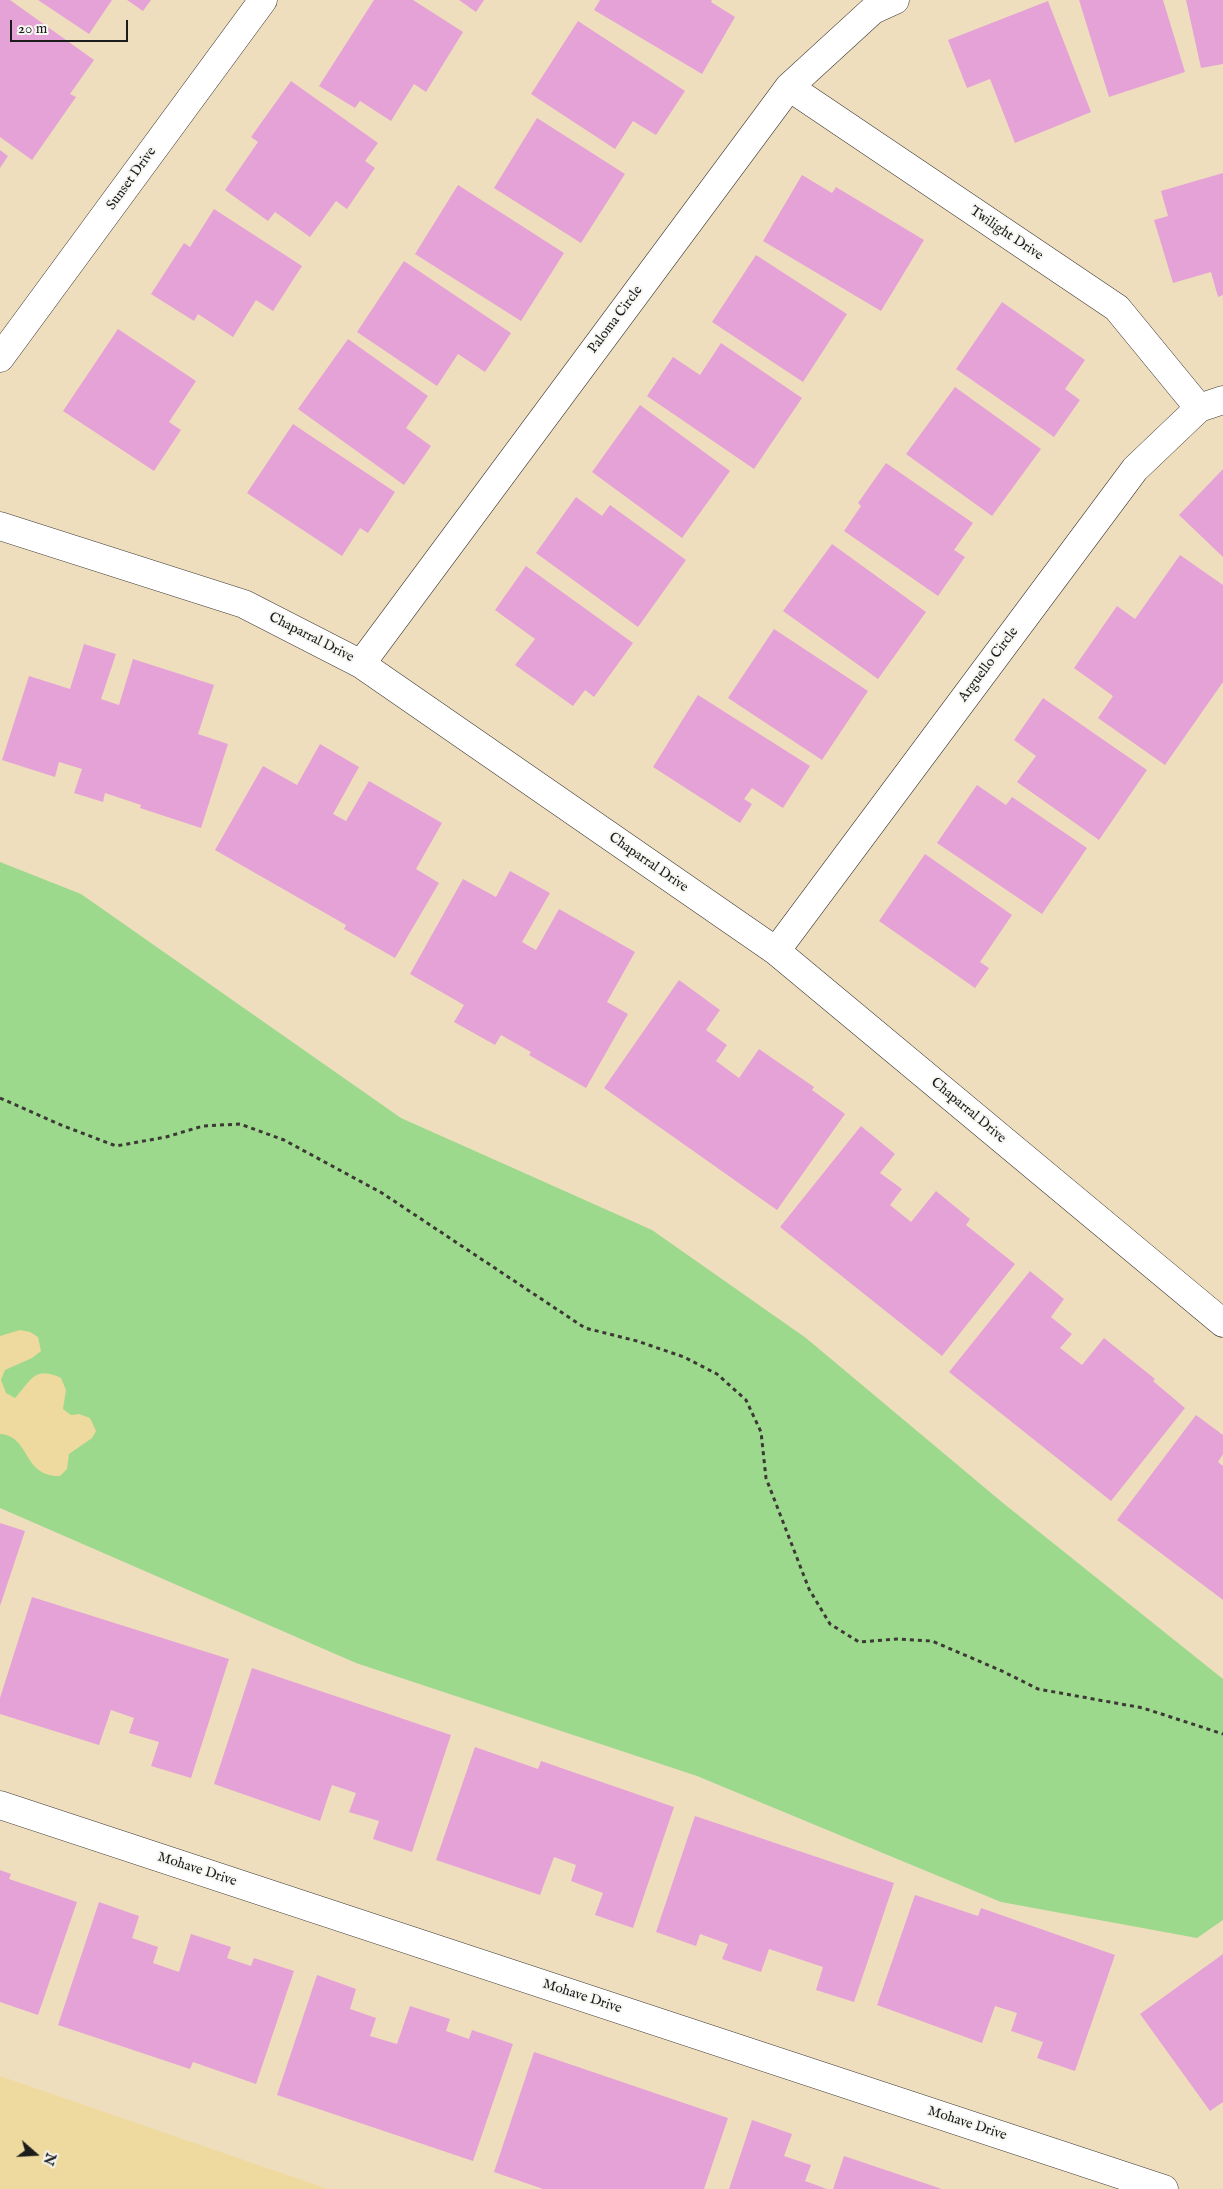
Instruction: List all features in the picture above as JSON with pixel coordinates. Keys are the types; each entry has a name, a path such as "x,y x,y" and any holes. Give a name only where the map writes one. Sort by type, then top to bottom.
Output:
{"street":[{"name":"Sunset Drive","path":"0,358 263,0"},
{"name":"Paloma Circle","path":"361,664 789,87 873,10 895,0"},
{"name":"Twilight Drive","path":"789,87 1116,308 1211,404"},
{"name":"Arguello Circle","path":"776,951 1135,469 1211,404"},
{"name":"Chaparral Drive","path":"0,526 244,604 361,664 776,951 1223,1323"},
{"name":"Mohave Drive","path":"0,1805 1164,2189"}],"path":[{"path":"0,1098 61,1125 116,1146 166,1137 203,1126 240,1124 284,1140 382,1193 585,1328 637,1341 684,1357 717,1374 746,1400 761,1432 766,1478 809,1589 830,1624 837,1629 859,1642 897,1639 932,1641 1002,1671 1038,1689 1143,1708 1223,1734"}],"green space":[{"path":"0,862 81,894 401,1118 652,1230 806,1338 1003,1503 1223,1679 1223,1920 1197,1938 1001,1902 697,1776 356,1663 0,1508"}],"sand":[{"path":"20,1330 30,1332 38,1337 41,1351 32,1358 5,1370 1,1380 6,1393 15,1398 34,1377 45,1373 52,1374 61,1378 66,1390 63,1409 71,1415 79,1414 90,1418 96,1431 92,1438 69,1454 67,1469 60,1476 48,1475 39,1470 32,1464 23,1448 17,1442 10,1436 0,1434 0,1336"},
{"path":"0,2076 328,2189 0,2189"}],"building":[{"path":"0,0 10,0 94,60 70,94 76,97 32,160 0,137"},
{"path":"38,0 112,0 89,34"},
{"path":"127,0 151,0 143,11"},
{"path":"374,0 413,0 463,32 426,92 414,84 391,121 360,101 355,108 319,86"},
{"path":"459,0 484,0 476,12"},
{"path":"600,0 712,0 711,2 735,17 702,74 594,10"},
{"path":"1079,0 1163,0 1185,72 1109,97"},
{"path":"1186,0 1223,0 1223,64 1201,68"},
{"path":"1048,1 1091,112 1015,143 990,79 967,88 948,40"},
{"path":"578,21 685,91 656,135 633,121 615,149 531,94"},
{"path":"291,81 378,143 365,161 375,168 347,209 336,201 310,237 275,212 268,221 225,190 258,142 251,137"},
{"path":"537,118 625,174 581,243 494,188"},
{"path":"0,150 8,156 0,168"},
{"path":"1223,173 1223,295 1218,297 1211,272 1173,283 1154,220 1168,216 1161,191"},
{"path":"802,175 832,193 836,187 924,240 881,311 763,241"},
{"path":"458,185 564,253 521,321 415,254"},
{"path":"214,209 302,266 273,311 256,300 233,337 198,314 194,321 151,294 184,243 190,247"},
{"path":"756,255 847,314 803,382 712,322"},
{"path":"404,261 511,333 485,372 458,354 437,386 357,332"},
{"path":"1002,302 1085,360 1065,389 1080,400 1054,437 956,369"},
{"path":"118,329 196,381 169,422 181,430 154,471 63,411"},
{"path":"348,339 428,396 406,428 431,446 404,485 298,409"},
{"path":"721,343 802,398 754,469 647,396 673,357 700,375"},
{"path":"955,387 1041,449 992,516 906,454"},
{"path":"640,405 730,471 682,538 592,472"},
{"path":"293,424 395,492 368,533 360,528 342,556 247,493"},
{"path":"886,463 973,523 954,550 965,557 938,596 844,531 861,506 858,503"},
{"path":"1223,469 1223,557 1179,515"},
{"path":"576,497 602,516 610,505 686,560 638,627 536,553"},
{"path":"832,544 926,612 878,679 783,611"},
{"path":"1180,555 1223,585 1223,682 1165,765 1098,718 1113,696 1074,668 1117,606 1135,619"},
{"path":"526,566 633,643 594,697 585,690 573,706 515,665 535,639 495,610"},
{"path":"774,629 868,691 822,760 728,698"},
{"path":"84,644 116,654 101,699 119,705 133,659 214,685 198,734 228,744 201,828 140,808 141,805 105,793 103,802 74,793 82,769 59,762 55,777 2,760 29,676 70,689"},
{"path":"698,695 810,766 783,808 752,788 744,799 752,804 740,823 653,767"},
{"path":"1043,698 1147,770 1099,840 1017,782 1036,756 1014,740"},
{"path":"320,744 359,767 333,814 346,821 369,781 442,823 416,869 439,883 395,958 344,929 346,925 215,850 263,766 297,785"},
{"path":"977,785 1006,805 1012,797 1087,848 1042,914 937,843"},
{"path":"925,854 1012,915 980,962 989,968 975,988 879,921"},
{"path":"510,871 550,893 522,942 536,950 559,909 635,952 607,1002 628,1014 586,1088 529,1055 531,1052 501,1035 495,1045 454,1022 464,1005 410,974 463,879 496,897"},
{"path":"679,980 720,1010 706,1030 727,1045 716,1061 739,1078 759,1049 814,1087 812,1090 845,1114 777,1210 604,1088"},
{"path":"861,1126 895,1154 880,1173 902,1189 890,1205 911,1222 936,1191 970,1219 966,1225 1015,1264 942,1356 780,1227"},
{"path":"1030,1271 1064,1299 1051,1317 1072,1334 1060,1348 1082,1365 1104,1338 1155,1379 1153,1381 1185,1408 1111,1501 949,1372"},
{"path":"1196,1415 1223,1435 1223,1454 1218,1462 1223,1466 1223,1600 1117,1520"},
{"path":"0,1523 25,1531 0,1606"},
{"path":"32,1597 229,1659 191,1778 151,1766 159,1742 129,1733 134,1718 111,1710 99,1745 0,1714 0,1698"},
{"path":"252,1668 451,1735 412,1852 373,1839 379,1821 349,1812 356,1793 332,1785 320,1821 214,1784"},
{"path":"475,1747 538,1769 541,1761 674,1807 633,1928 595,1915 603,1893 571,1881 576,1865 554,1857 540,1895 436,1860"},
{"path":"695,1816 894,1883 854,2002 816,1990 823,1967 769,1949 761,1972 722,1959 728,1944 700,1934 696,1946 656,1932"},
{"path":"0,1870 11,1874 9,1879 77,1902 38,2015 0,2002"},
{"path":"915,1895 978,1916 981,1908 1115,1955 1075,2071 1037,2058 1043,2042 1011,2031 1017,2013 995,2006 982,2043 877,2005"},
{"path":"99,1902 139,1916 132,1938 158,1947 153,1963 179,1972 191,1934 231,1947 227,1958 251,1966 254,1958 294,1971 256,2084 193,2062 190,2069 58,2025"},
{"path":"1223,1954 1223,2102 1210,2111 1140,2014"},
{"path":"317,1975 356,1989 350,2009 376,2018 370,2036 397,2044 410,2006 450,2019 446,2031 469,2039 472,2030 513,2044 473,2161 277,2095"},
{"path":"534,2052 728,2118 704,2189 543,2189 494,2172"},
{"path":"752,2120 792,2134 784,2156 811,2165 805,2181 827,2189 729,2189"},
{"path":"844,2156 942,2189 833,2189"}]}
